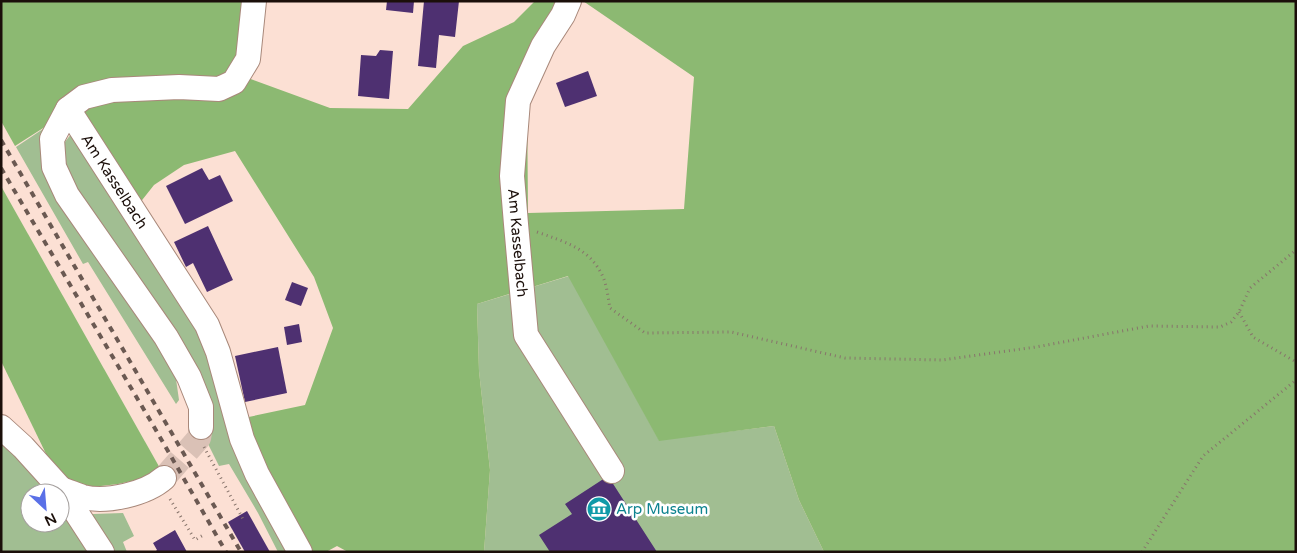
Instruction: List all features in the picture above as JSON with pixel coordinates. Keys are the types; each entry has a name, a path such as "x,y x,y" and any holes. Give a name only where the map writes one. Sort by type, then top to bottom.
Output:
{"lane":[{"path":"202,436 201,407 189,377 166,337 67,195 54,167 52,139 68,109 84,97 112,90 179,86 219,89 234,82 248,59 254,1"},
{"name":"Am Kasselbach","path":"569,1 563,15 543,46 518,101 512,176 526,336 612,471"},
{"name":"Am Kasselbach","path":"68,109 207,326 218,352 242,439 257,474 300,552"},
{"path":"1,427 23,447 56,483"},
{"path":"70,492 84,497 109,498 139,492 162,480"},
{"path":"70,503 102,552"}],"path":[{"path":"516,224 568,243 592,258 604,278 610,308 645,332 731,332 845,358 942,360 1036,347 1149,326 1220,327 1231,322 1239,312 1250,288 1296,250"},
{"path":"1239,312 1253,337 1296,362"},
{"path":"1142,552 1203,456 1296,380"},
{"path":"202,436 242,519"},
{"path":"162,480 195,540 205,534"}],"green space":[{"path":"1,1 258,1 248,78 330,108 408,109 463,46 514,22 535,1 582,1 527,94 528,213 684,209 694,77 583,1 1296,1 1296,552 824,552 799,500 774,426 659,441 568,276 477,304 479,371 490,470 484,552 348,552 337,546 326,552 309,552 239,419 305,405 333,328 314,277 235,151 184,165 154,185 135,209 73,109 15,146 1,121"},
{"path":"43,129 44,150 130,306 175,372 179,400 176,404 88,262 83,264 16,147"},
{"path":"75,129 198,327 294,552 278,552 229,464 219,466 204,436 209,410 74,194 61,147"},
{"path":"1,186 161,470 150,477 118,484 84,488 64,477 49,460 1,361"},
{"path":"569,276 659,440 774,426 799,500 824,552 484,552 490,470 479,371 477,304"},
{"path":"1,437 42,483 20,483 20,533 70,533 70,519 93,552 1,552"},
{"path":"123,513 134,536 123,542 127,552 108,552 89,516 93,514"}],"building":[{"path":"387,1 414,1 413,13 386,10"},
{"path":"424,1 459,1 455,37 439,35 436,68 418,66"},
{"path":"380,50 393,51 389,99 358,96 361,55 376,56"},
{"path":"588,71 597,96 565,107 556,83"},
{"path":"202,168 209,180 220,175 233,201 185,224 166,186"},
{"path":"208,226 233,280 207,292 193,263 186,267 174,242"},
{"path":"292,282 308,288 301,306 285,300"},
{"path":"299,324 302,342 287,345 284,327"},
{"path":"278,347 287,393 245,402 235,356"},
{"name":"Arp Museum","path":"608,476 657,552 550,552 539,535 572,514 565,504"},
{"path":"247,511 270,552 245,552 228,522"},
{"path":"175,530 187,552 155,552 157,550 153,543"}],"tunnel":[{"path":"164,478 199,438 201,427"}],"railway":[{"path":"1,140 241,552"},
{"path":"1,168 226,552"}],"place":[{"name":"Arp Museum","path":"599,509"}]}
